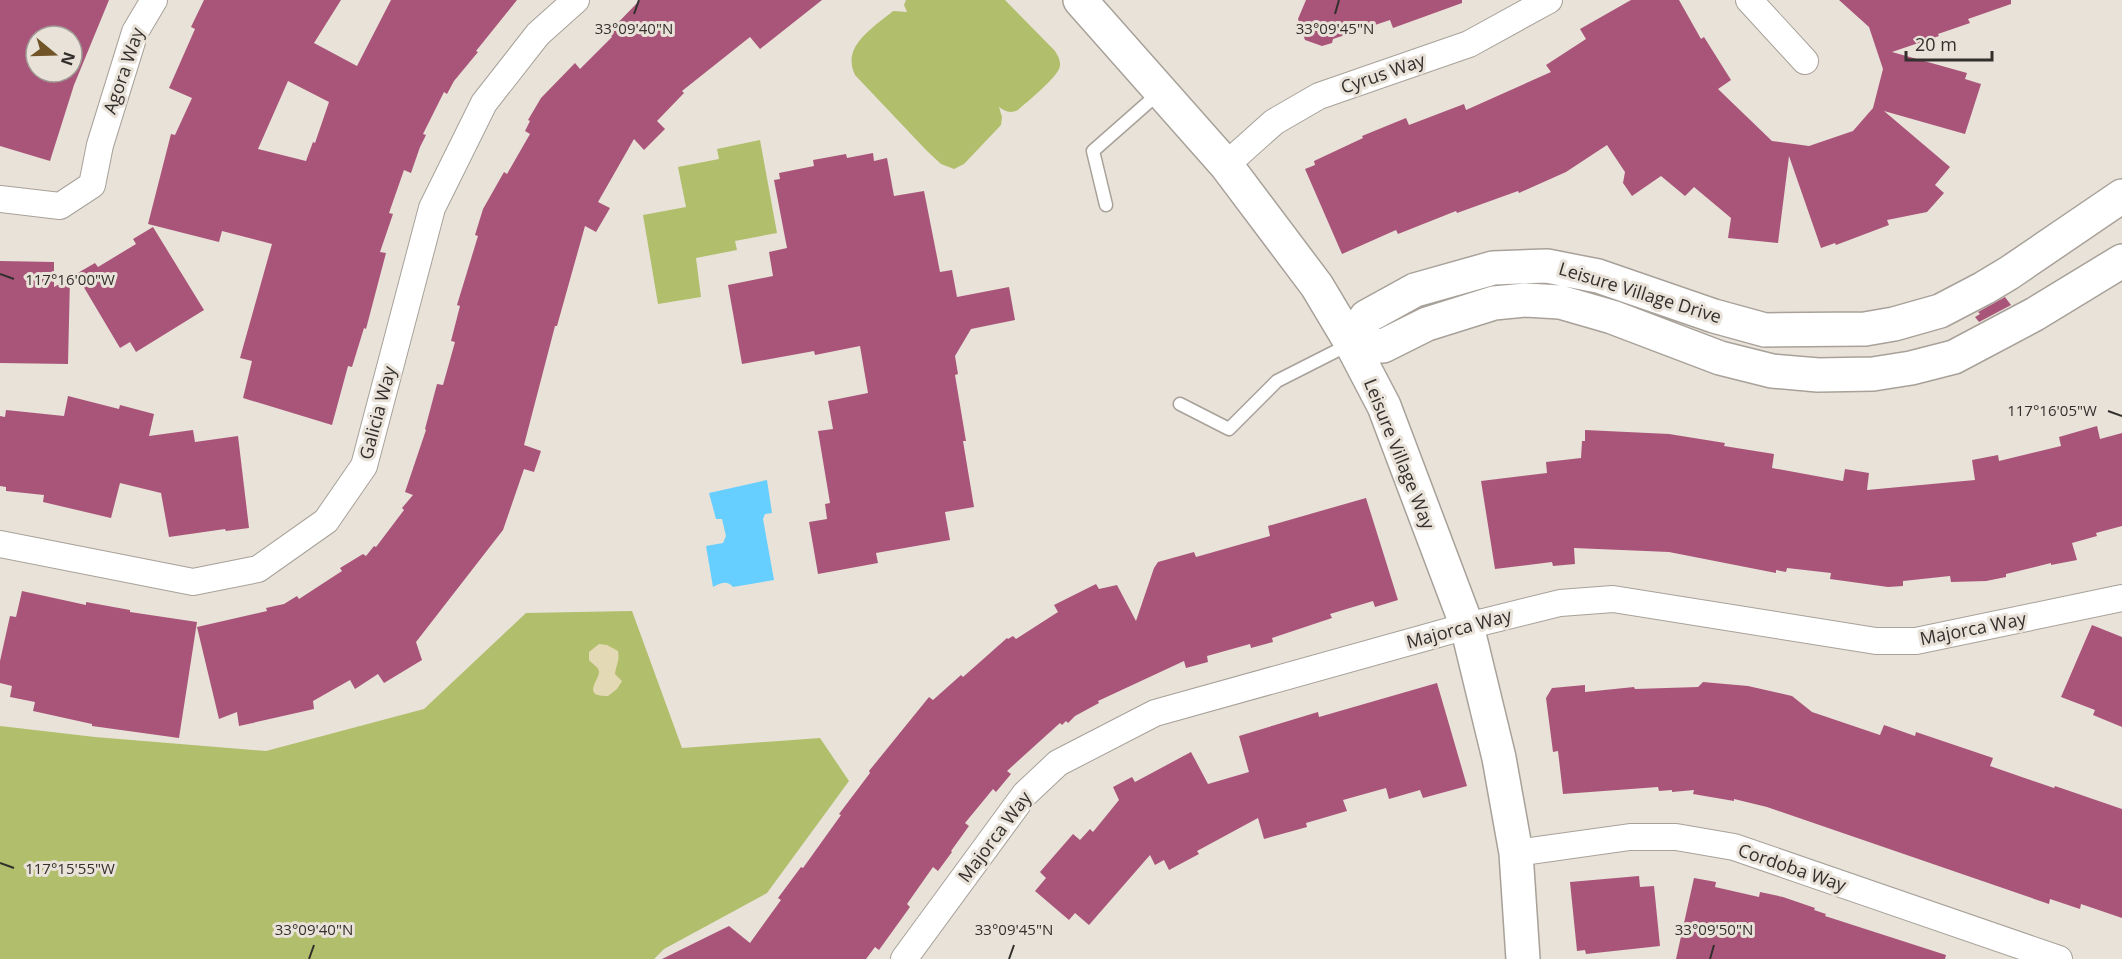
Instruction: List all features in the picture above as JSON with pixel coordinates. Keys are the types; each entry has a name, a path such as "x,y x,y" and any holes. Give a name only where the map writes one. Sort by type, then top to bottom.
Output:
{"street":[{"name":"Agora Way","path":"0,199 60,206 92,185 100,145 135,32 154,0"},
{"name":"Galicia Way","path":"0,544 194,582 258,569 326,521 364,466 432,208 484,103 538,34 576,0"},
{"name":"Leisure Village Way","path":"1080,0 1226,165 1317,286 1384,406 1467,626 1500,758 1516,853 1523,959"},
{"name":"Cyrus Way","path":"1226,165 1274,122 1319,96 1469,44 1549,0"},
{"path":"1749,0 1805,61"},
{"name":"Leisure Village Drive","path":"2122,195 2009,273 1940,310 1916,319 1864,329 1765,330 1714,316 1598,276 1548,266 1493,268 1415,290 1366,317 1351,344 1383,346 1427,324 1494,303 1526,300 1560,302 1612,317 1720,358 1772,371 1818,375 1873,374 1911,368 1954,357 2035,314 2122,261"},
{"path":"1753,366 1765,330"},
{"name":"Majorca Way","path":"904,959 1025,794 1058,763 1155,713 1467,626 1560,603 1613,599 1876,641 1916,641 2122,598"},
{"name":"Cordoba Way","path":"1516,853 1630,837 1676,837 1734,847 2059,959"}],"lane":[{"path":"1106,205 1093,151 1161,91"},
{"path":"1180,404 1229,429 1277,381 1351,344"}],"green space":[{"path":"906,0 1005,0 1055,51 1059,59 1060,66 1052,78 1018,110 1008,112 999,107 1002,117 1001,125 964,164 954,169 941,164 927,151 855,75 852,65 852,55 861,38 893,11 907,12 904,5"},
{"path":"760,140 777,233 735,241 737,250 696,258 701,297 658,304 643,215 686,207 678,167 719,159 717,149"},
{"path":"632,611 682,748 820,738 849,781 767,893 664,949 654,959 0,959 0,726 95,737 266,751 424,709 526,613"}],"sand":[{"path":"599,644 607,645 618,651 615,674 622,681 617,689 608,696 600,696 593,691 599,670 589,660 589,652"}],"water":[{"path":"767,480 772,513 765,514 763,519 774,580 733,587 724,583 713,587 706,546 723,543 726,536 722,519 716,519 709,493"}],"building":[{"path":"0,0 109,0 84,61 84,24 24,24 24,84 74,84 50,161 0,146"},
{"path":"204,0 341,0 314,43 357,66 391,0 517,0 476,51 478,52 454,81 447,94 444,92 423,134 426,135 411,173 404,170 389,213 393,214 380,252 386,253 366,329 364,328 352,367 348,366 332,425 243,398 252,361 240,358 272,244 222,231 219,242 148,224 171,134 175,135 192,98 169,88 195,29 191,27","holes":["288,81 329,102 315,143 313,142 306,161 258,149"]},
{"path":"640,0 822,0 760,49 750,37 682,91 684,93 657,121 665,129 644,150 634,139 598,202 610,208 596,232 585,226 557,326 555,326 524,445 541,451 534,472 524,469 503,530 416,642 422,660 384,683 378,674 355,689 350,680 313,701 314,709 239,726 237,712 219,719 197,627 267,611 266,608 284,604 297,596 299,599 342,571 340,568 363,554 366,556 374,546 376,547 404,510 402,508 413,495 405,492 426,430 437,384 443,385 455,342 451,341 460,306 457,305 478,236 475,235 483,209 504,172 507,174 530,134 525,131 530,121 528,120 541,98 575,63 580,69 612,37 608,33"},
{"path":"1306,0 1462,0 1462,3 1393,28 1390,20 1333,39 1332,43 1322,46 1305,40 1298,19"},
{"path":"1631,0 1679,0 1701,39 1704,37 1731,80 1718,89 1772,141 1809,146 1853,131 1873,108 1883,69 1869,27 1839,0 2011,0 2011,4 1968,19 1970,23 1938,34 1939,36 1892,52 1967,73 1965,79 1981,84 1965,134 1884,111 1950,167 1935,185 1944,193 1927,212 1887,220 1889,225 1836,245 1835,243 1821,248 1789,156 1778,243 1728,238 1731,218 1694,187 1685,196 1661,176 1632,196 1623,183 1625,172 1607,145 1566,172 1519,193 1518,191 1457,213 1456,211 1398,234 1396,230 1342,254 1305,169 1315,165 1314,161 1363,138 1362,136 1406,118 1409,125 1464,104 1466,110 1551,72 1546,65 1586,39 1580,29"},
{"path":"873,153 874,161 887,158 894,196 924,191 940,272 952,270 957,297 1009,287 1015,320 971,329 955,356 958,374 955,375 966,441 963,441 974,507 945,512 950,540 876,553 878,563 818,574 809,522 827,519 825,504 830,503 818,431 833,429 828,401 868,393 860,346 815,355 814,351 742,364 728,285 773,276 769,252 787,248 774,180 780,179 779,173 814,166 813,160 846,154 847,158"},
{"path":"153,227 204,310 136,352 130,342 120,348 76,274 95,263 98,267 136,244 133,239"},
{"path":"0,261 54,262 54,287 70,278 68,364 0,363"},
{"path":"2005,297 2011,305 1979,322 1975,317 1980,314 1978,312"},
{"path":"68,396 119,409 120,405 154,414 149,436 193,430 195,442 238,436 249,528 169,537 161,493 120,483 111,518 43,502 44,495 6,491 6,487 0,486 0,416 5,417 6,410 64,416"},
{"path":"2097,426 2100,439 2122,433 2122,526 2072,543 2077,560 2051,565 2051,563 2006,574 2006,577 1986,581 1951,582 1950,576 1903,581 1903,586 1888,587 1830,579 1831,573 1787,568 1786,572 1776,570 1776,573 1669,552 1574,548 1575,564 1553,566 1552,562 1495,569 1481,481 1547,473 1546,462 1581,458 1585,430 1669,434 1725,443 1724,446 1774,454 1772,468 1843,481 1845,469 1869,473 1867,490 1975,480 1972,460 1998,455 1999,461 2061,446 2059,437"},
{"path":"1366,498 1398,600 1375,607 1373,601 1330,614 1332,618 1272,638 1273,642 1251,648 1250,644 1207,656 1208,662 1186,668 1184,661 1098,701 1099,703 1075,716 1068,723 1066,721 1062,725 1060,723 1007,771 1011,774 996,792 993,789 965,823 969,826 952,852 938,871 933,867 907,904 910,907 879,950 875,947 866,959 662,959 729,926 750,943 781,900 778,898 841,815 839,814 870,773 869,771 929,697 933,700 1007,638 1013,636 1016,639 1058,612 1054,605 1096,584 1099,589 1117,585 1136,621 1158,562 1194,552 1196,557 1270,536 1268,526"},
{"path":"22,591 86,605 86,602 130,610 130,612 197,622 179,738 92,726 92,724 33,711 35,702 10,697 12,686 0,683 0,661 10,616 16,617"},
{"path":"2092,625 2122,637 2122,727 2093,715 2095,710 2061,697"},
{"path":"1703,682 1748,686 1792,696 1812,712 1880,735 1884,725 1915,736 1916,732 1993,758 1990,766 2122,809 2122,918 2081,904 2080,909 2050,899 2049,904 1767,807 1734,799 1734,801 1693,794 1694,790 1659,791 1658,787 1563,794 1558,751 1553,752 1546,698 1552,688 1585,685 1585,692 1634,687 1635,689 1698,687"},
{"path":"1437,683 1467,786 1423,798 1420,790 1389,799 1386,788 1343,800 1347,811 1306,823 1307,827 1264,839 1258,818 1197,851 1199,854 1169,870 1164,860 1155,865 1150,855 1089,925 1075,913 1069,920 1035,891 1046,878 1040,872 1073,834 1080,840 1090,829 1093,832 1119,800 1113,787 1132,777 1135,782 1191,752 1208,784 1249,772 1239,736 1318,712 1319,717"},
{"path":"1639,876 1640,887 1654,886 1660,946 1586,954 1585,950 1577,951 1570,882"},
{"path":"1694,878 1716,882 1715,887 1759,897 1760,892 1783,897 1815,908 1814,910 1826,914 1825,916 1946,955 1945,959 1676,959"}]}
